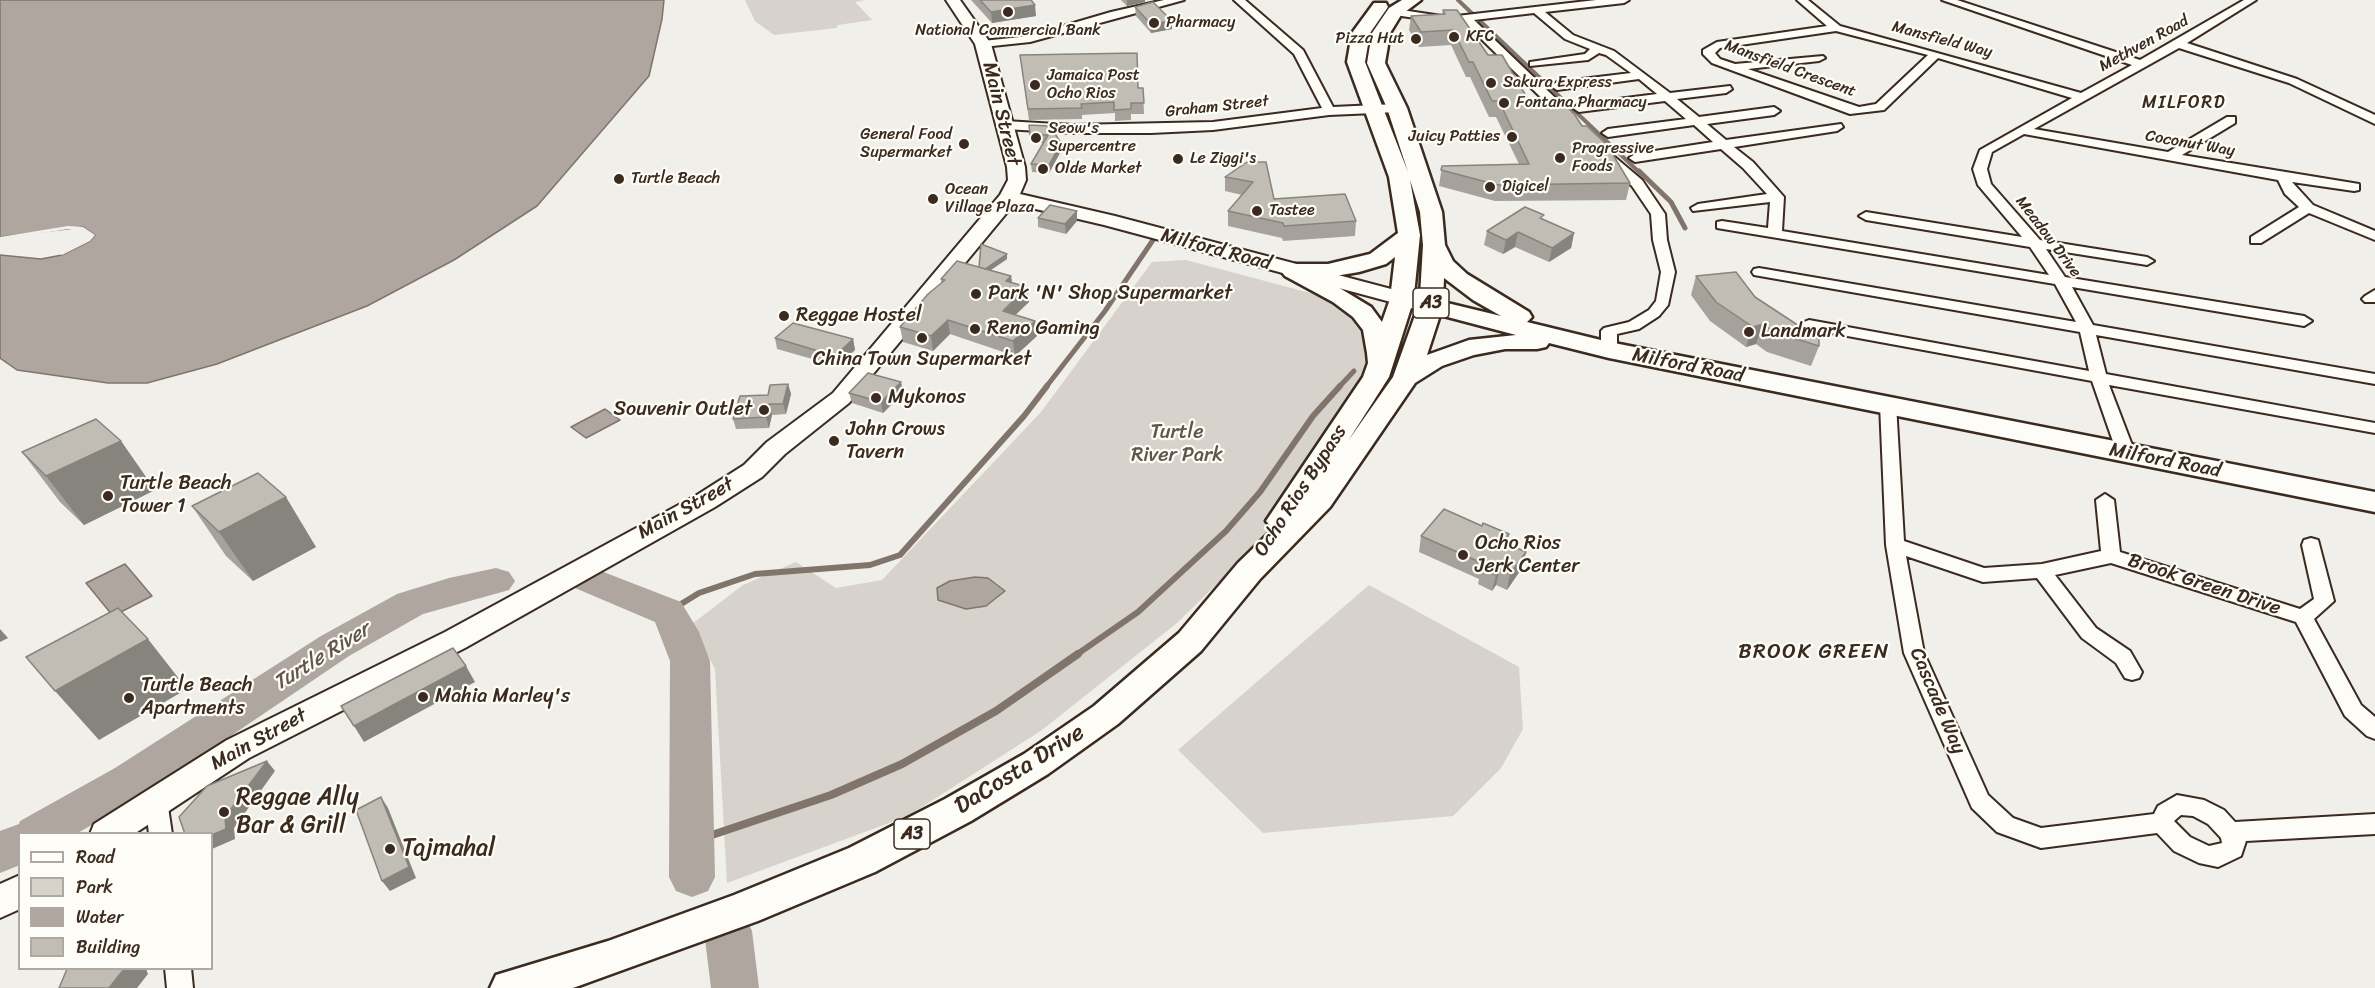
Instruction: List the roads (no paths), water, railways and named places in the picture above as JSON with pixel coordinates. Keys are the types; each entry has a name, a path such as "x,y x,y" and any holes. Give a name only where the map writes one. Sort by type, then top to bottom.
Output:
{"main road":[{"name":"Ocho Rios Bypass","path":"1249,571 1376,377 1402,299 1409,235 1376,63 1381,33 1399,4"},
{"name":"Ocho Rios Bypass","path":"1249,571 1320,500 1406,378 1431,305 1434,245 1431,212 1424,186 1385,108"},
{"path":"1293,271 1328,271 1378,259 1409,235"},
{"path":"1434,245 1443,264 1481,295 1572,342"},
{"path":"1293,271 1341,297 1362,312 1375,330 1378,341 1380,353 1376,377"},
{"name":"Milford Road","path":"1402,299 1609,350 2375,502"},
{"path":"1406,378 1433,361 1469,348 1504,342 1572,342"},
{"name":"DaCosta Drive","path":"510,988 608,959 744,909 862,860 958,810 1036,764 1106,715 1190,642 1249,571"}],"street":[{"name":"Main Street","path":"109,832 238,749 455,640 706,501 753,471 776,448 841,398 1009,197 1017,180 984,44 952,0"},
{"path":"984,44 1030,39 1115,14 1179,0"},
{"path":"1239,0 1299,52 1329,111"},
{"path":"1399,4 1434,19 1471,18 1624,0"},
{"name":"Mansfield Way","path":"1802,0 1836,28 1936,54 2083,97"},
{"name":"Mansfield Way","path":"1947,0 2140,64"},
{"name":"Methven Road","path":"2083,97 2251,0"},
{"path":"1536,10 1569,37 1610,53 1642,75 1748,165 1777,197 1775,234"},
{"path":"1471,18 1580,128"},
{"name":"Mansfield Crescent","path":"1836,28 1717,45 1709,50 1716,61 1850,110 1868,111 1880,107 1936,54"},
{"path":"2178,44 2293,81 2375,120"},
{"path":"1534,64 1588,57 1596,49"},
{"path":"1735,67 1819,58"},
{"path":"1557,86 1642,75"},
{"path":"1579,108 1726,89"},
{"name":"Meadow Drive","path":"2083,97 1986,150 1980,169 1985,185 2035,243 2062,283 2086,327 2098,376 2126,453"},
{"name":"Graham Street","path":"1005,125 1151,129 1213,126 1329,111 1385,108"},
{"path":"1608,133 1774,111"},
{"path":"2169,157 2231,120"},
{"path":"1635,158 1837,127"},
{"name":"Coconut Way","path":"2021,130 2354,188"},
{"path":"1596,143 1636,183 1658,213 1660,240 1668,272 1663,302 1654,313 1634,326 1609,331 1609,350"},
{"path":"2283,177 2290,191 2308,208 2375,236"},
{"name":"Milford Road","path":"1009,197 1108,220 1402,299"},
{"path":"1698,208 1777,197"},
{"path":"2256,240 2308,208"},
{"path":"1866,216 2147,261"},
{"path":"1722,225 2062,283 2304,321"},
{"path":"1759,272 2375,378"},
{"path":"1809,325 2375,428"},
{"name":"Cascade Way","path":"1888,404 1894,545 1914,652 1980,801 2005,825 2041,838 2162,823"},
{"path":"2105,500 2111,556"},
{"name":"Brook Green Drive","path":"1894,545 1983,575 2042,571 2111,556 2303,617"},
{"path":"2312,545 2324,601 2303,617 2353,710 2375,730"},
{"path":"2042,571 2089,633 2123,657 2132,672"},
{"path":"156,800 161,832"},
{"path":"2186,805 2216,817 2230,832 2233,849 2218,857 2207,856 2182,844 2162,823 2170,808 2186,805"},
{"path":"2230,832 2375,824"},
{"path":"0,903 18,891"},
{"path":"178,970 180,988"}],"water":[{"path":"0,0 664,0 649,76 537,206 454,260 367,306 217,364 147,383 108,383 17,370 0,358 0,255 41,259 62,255 90,241 95,235 83,227 0,237"},
{"path":"605,409 620,420 586,438 571,427"},
{"path":"125,564 152,596 113,616 86,583"},
{"path":"975,577 988,578 1005,591 986,606 966,609 938,600 937,588 950,581"}],"waterway":[{"path":"1458,0 1640,173"},
{"path":"1639,171 1671,202 1685,228"},
{"path":"1046,387 1105,311 1155,237"},
{"path":"1339,387 1354,371"},
{"path":"668,612 699,593 755,574 870,565 900,555 1024,416 1047,386"},
{"path":"1076,655 1138,612 1226,531 1260,492 1313,416 1340,386"},
{"name":"Turtle River","path":"588,579 668,612 680,632 690,661 692,877"},
{"name":"Turtle River","path":"40,832 130,781 335,646 410,604 449,591 496,581"},
{"path":"691,842 831,795 902,764 996,711 1078,654"},
{"name":"Turtle River","path":"0,853 18,844"},
{"name":"Turtle River","path":"728,931 735,988"}],"place":[{"name":"National Commercial Bank","path":"1008,12"},
{"name":"Pharmacy","path":"1154,23"},
{"name":"KFC","path":"1454,37"},
{"name":"Pizza Hut","path":"1416,39"},
{"name":"Sakura Express","path":"1491,83"},
{"name":"Jamaica Post Ocho Rios","path":"1035,85"},
{"name":"Fontana Pharmacy","path":"1504,103"},
{"name":"Juicy Patties","path":"1512,137"},
{"name":"Seow's Supercentre","path":"1036,138"},
{"name":"General Food Supermarket","path":"964,144"},
{"name":"Progressive Foods","path":"1560,158"},
{"name":"Le Ziggi's","path":"1178,159"},
{"name":"Olde Market","path":"1043,169"},
{"name":"Turtle Beach","path":"619,179"},
{"name":"Digicel","path":"1490,187"},
{"name":"Ocean Village Plaza","path":"933,199"},
{"name":"Tastee","path":"1257,211"},
{"name":"Park 'N' Shop Supermarket","path":"976,294"},
{"name":"Reggae Hostel","path":"784,316"},
{"name":"Reno Gaming","path":"975,329"},
{"name":"Landmark","path":"1749,332"},
{"name":"China Town Supermarket","path":"922,338"},
{"name":"Mykonos","path":"876,398"},
{"name":"Souvenir Outlet","path":"764,410"},
{"name":"John Crows Tavern","path":"834,441"},
{"name":"Turtle Beach Tower 1","path":"108,496"},
{"name":"Ocho Rios Jerk Center","path":"1463,555"},
{"name":"Mahia Marley's","path":"423,697"},
{"name":"Turtle Beach Apartments","path":"129,698"},
{"name":"Reggae Ally Bar & Grill","path":"224,812"},
{"name":"Tajmahal","path":"390,849"}],"district":[{"name":"MILFORD","path":"2184,103"},
{"name":"BROOK GREEN","path":"1814,653"}],"park label":[{"name":"Turtle River Park","path":"1177,444"}]}
